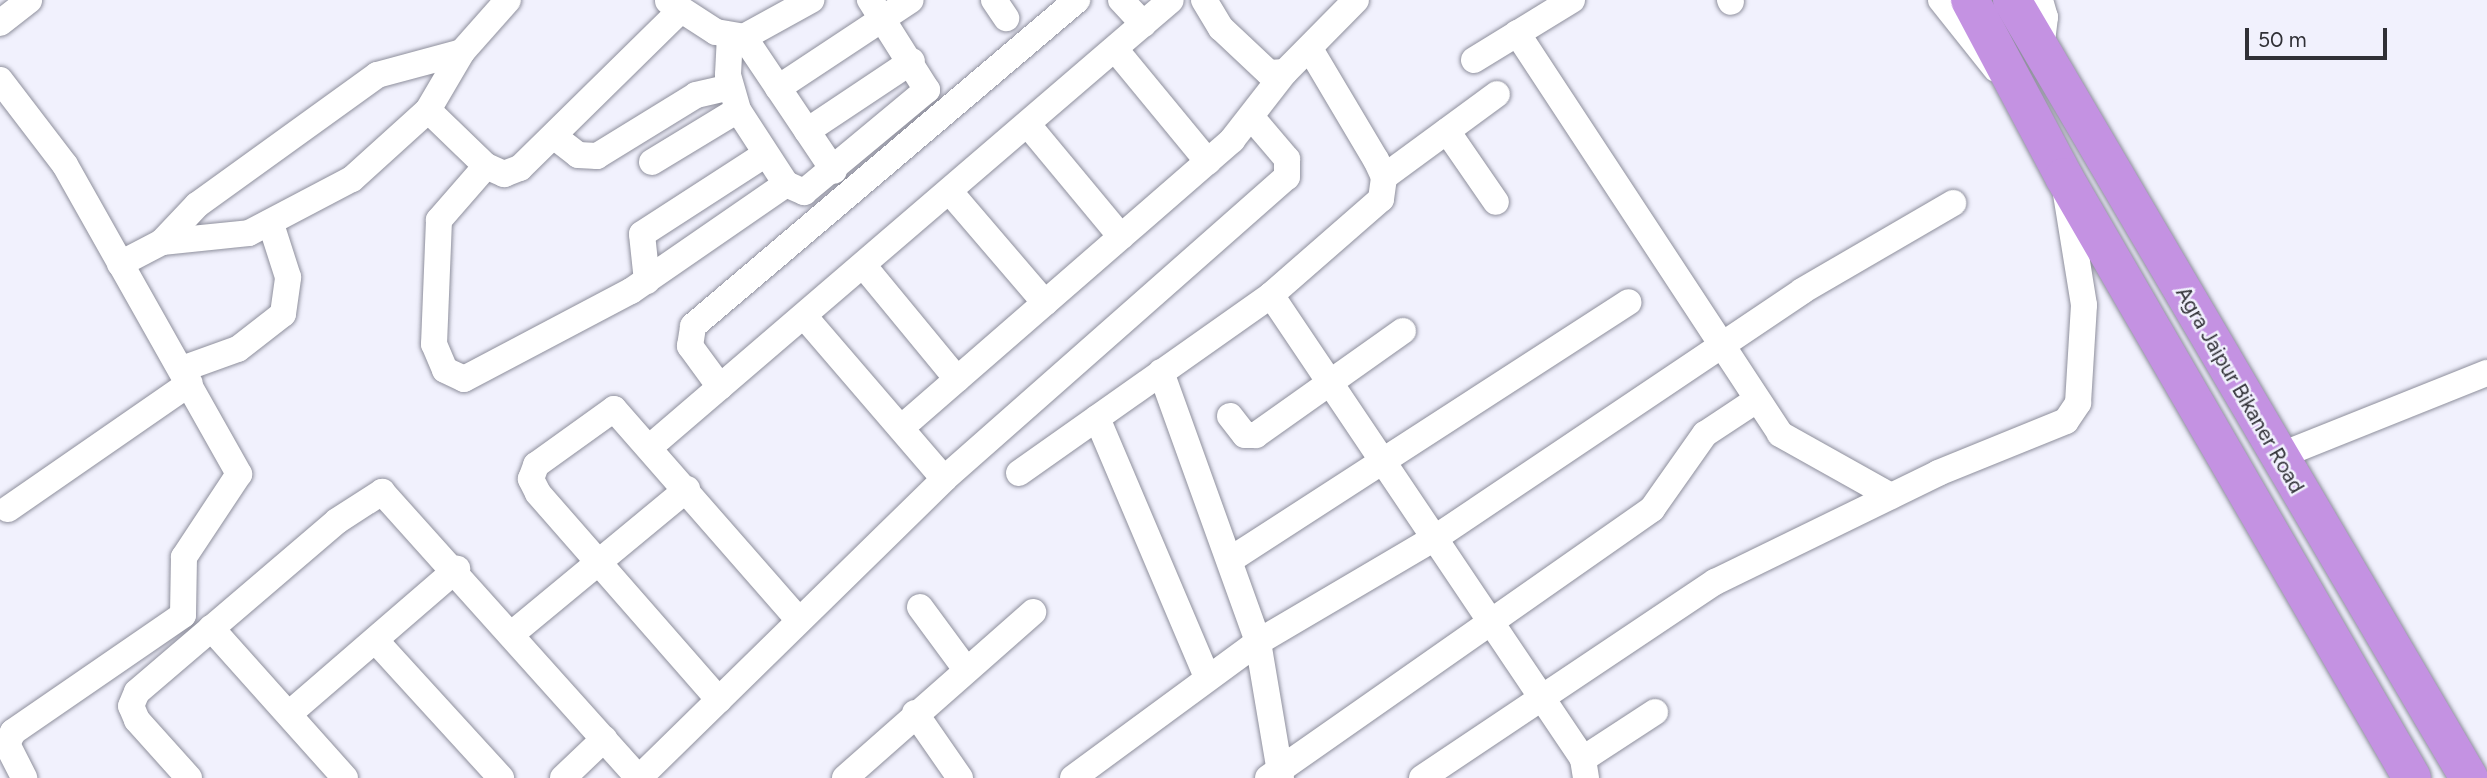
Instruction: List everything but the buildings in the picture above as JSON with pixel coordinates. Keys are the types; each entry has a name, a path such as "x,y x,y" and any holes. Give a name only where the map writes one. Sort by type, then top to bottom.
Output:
{"highway":[{"path":"1970,0 2014,88 2064,177 2412,778"},
{"name":"Agra Jaipur Bikaner Road","path":"2012,0 2469,778"}],"street":[{"path":"0,23 29,0"},
{"path":"162,242 219,239 271,224 352,179 428,110 462,52 508,0"},
{"path":"778,88 876,8 911,0"},
{"path":"720,387 690,346 693,326 1077,0"},
{"path":"1121,0 1143,24"},
{"path":"650,447 1029,126 1171,0"},
{"path":"1203,0 1250,61 1269,74 1285,72"},
{"path":"901,428 1208,162 1253,119 1285,72 1356,0"},
{"path":"1474,60 1572,0"},
{"path":"1941,0 1961,32 2014,88"},
{"path":"2040,0 2045,17 2041,50"},
{"path":"737,36 809,1"},
{"path":"428,110 486,166 504,174 520,168 555,137 674,6 737,36 778,88 834,171"},
{"path":"737,36 734,99 764,155 786,184 804,192 834,171 928,90 876,8"},
{"path":"1517,33 1719,350 1755,401 1801,450 1891,496"},
{"path":"1115,49 1208,162"},
{"path":"1019,473 1270,295 1373,209 1385,188 1384,177 1310,49"},
{"path":"120,264 162,242 197,205 377,75 462,52"},
{"path":"807,131 912,61"},
{"path":"0,80 65,166 239,474 184,557 183,615 13,732 7,744 24,778"},
{"path":"1384,177 1497,94"},
{"path":"555,137 578,155 597,156 696,95 734,99"},
{"path":"652,162 734,99"},
{"path":"189,778 131,706 137,692 372,493 393,498 639,778 944,480 1287,177 1287,159 1253,119"},
{"path":"1029,126 1121,237"},
{"path":"1447,131 1496,202"},
{"path":"647,281 642,234 764,155"},
{"path":"486,166 439,220 434,344 454,377 481,376 647,281 786,184"},
{"path":"1422,778 1715,582 1891,496 2052,432 2078,403 2084,305 2064,177"},
{"path":"950,192 1045,303"},
{"path":"1073,778 1258,642 1438,536 1719,350 1802,291 1953,203"},
{"path":"8,509 186,376 238,349 283,314 288,277 271,224"},
{"path":"863,265 957,379"},
{"path":"1270,295 1438,536 1543,698 1584,768 1656,712"},
{"path":"1233,558 1386,463 1628,302"},
{"path":"804,316 944,480"},
{"path":"1230,416 1244,435 1256,435 1403,331"},
{"path":"1161,372 1233,558 1258,642 1276,775 1491,618 1653,509 1704,434 1755,401"},
{"path":"2285,467 2487,373"},
{"path":"719,701 538,493 531,479 536,465 614,409 687,489 799,620"},
{"path":"1097,418 1207,677"},
{"path":"513,633 687,489"},
{"path":"290,713 457,569"},
{"path":"920,607 965,668"},
{"path":"845,778 965,668 1033,612"},
{"path":"211,628 290,713 345,778"},
{"path":"374,640 501,778"},
{"path":"915,713 960,778"},
{"path":"563,778 604,739"}]}
